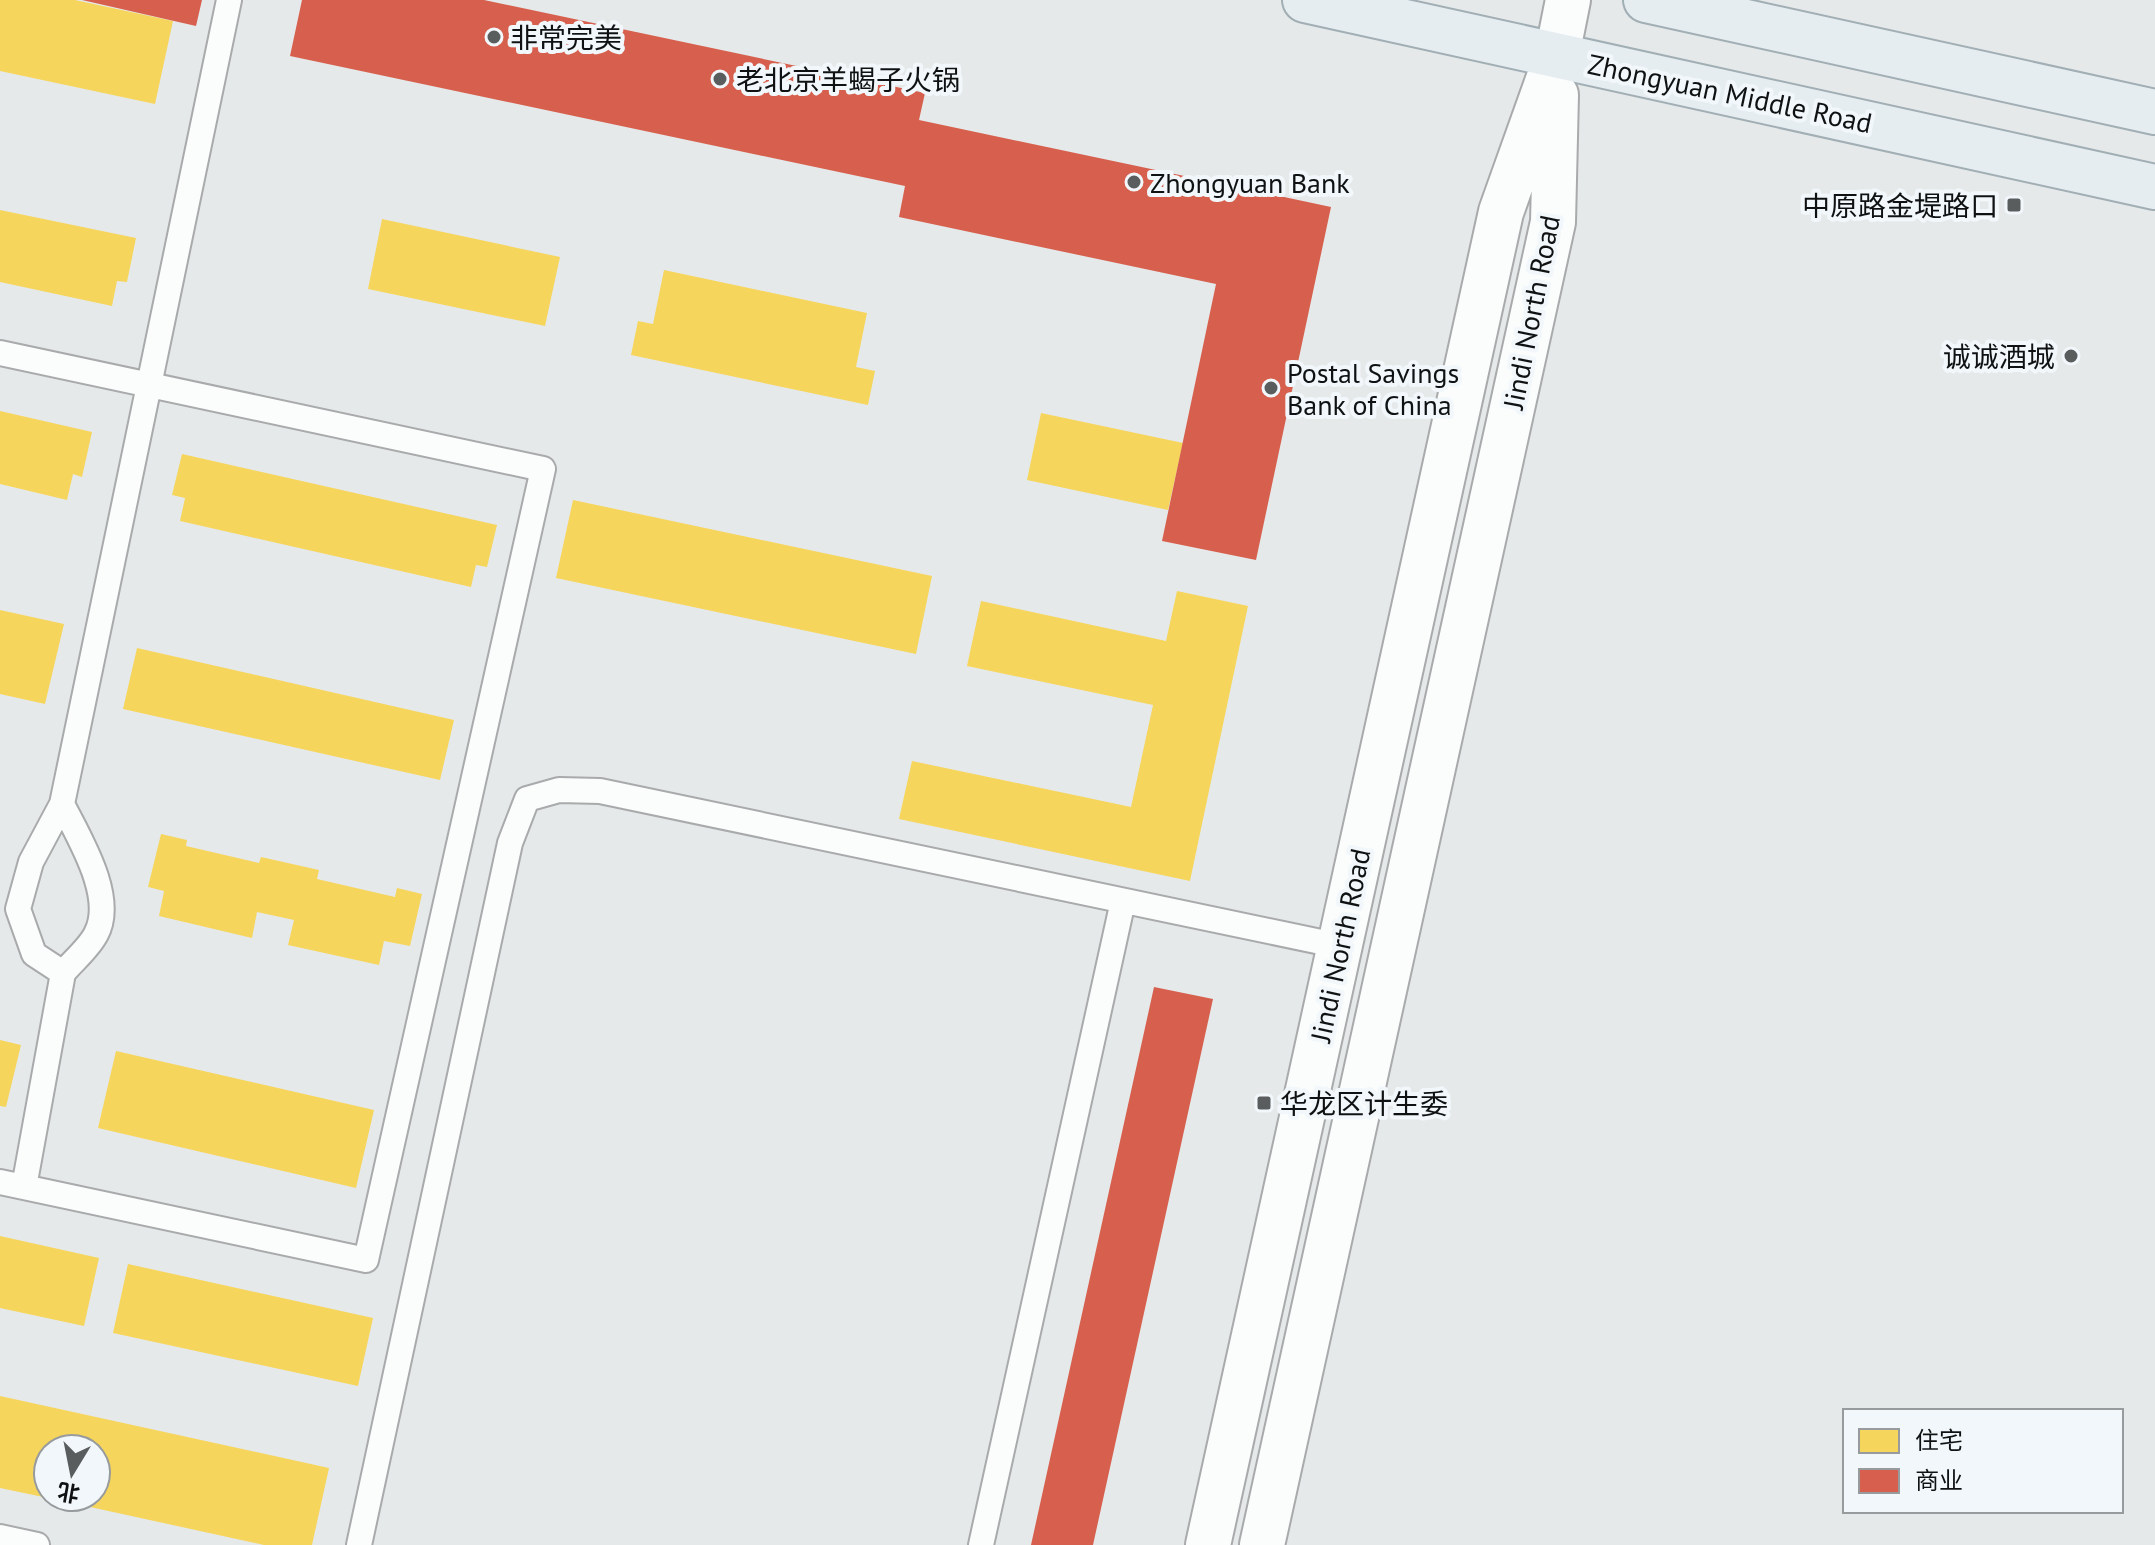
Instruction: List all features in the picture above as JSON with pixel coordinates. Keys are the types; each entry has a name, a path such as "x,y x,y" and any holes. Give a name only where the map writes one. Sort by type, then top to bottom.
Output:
{"main road":[{"name":"Zhongyuan Middle Road","path":"1305,0 2155,187"},
{"path":"1646,0 2155,112"}],"street":[{"path":"1557,55 1568,0"},
{"name":"Jindi North Road","path":"1208,1545 1501,212 1557,55"},
{"name":"Jindi North Road","path":"1262,1545 1553,222 1557,55"}],"lane":[{"path":"63,973 34,954 18,909 31,862 62,804 229,0"},
{"path":"0,353 543,469 366,1260 12,1184 63,973 97,933 103,899 87,852 62,804"},
{"path":"359,1545 510,843 527,799 559,790 600,791 1340,946"},
{"path":"981,1545 1123,901"},
{"path":"0,1537 37,1545"}],"building: 住宅":[{"path":"0,0 75,0 173,21 155,104 0,71"},
{"path":"0,210 136,238 127,282 117,281 112,306 0,282"},
{"path":"382,219 560,257 545,326 368,289"},
{"path":"664,270 867,313 856,367 875,371 868,405 631,355 638,321 653,324"},
{"path":"0,411 92,432 82,477 73,474 67,500 0,484"},
{"path":"1041,413 1183,443 1168,510 1027,480"},
{"path":"182,454 497,525 487,567 476,565 471,587 180,521 185,498 172,495"},
{"path":"573,500 932,576 916,654 556,578"},
{"path":"1177,591 1248,606 1190,881 899,819 912,761 1131,807 1153,705 967,666 981,601 1166,641"},
{"path":"0,610 64,624 45,704 0,694"},
{"path":"137,648 454,720 440,780 123,709"},
{"path":"161,834 187,840 186,846 259,863 261,857 319,870 317,879 395,897 397,888 422,894 410,946 384,941 379,965 288,945 294,920 257,912 252,938 159,916 164,891 148,887"},
{"path":"0,1040 21,1045 6,1107 0,1106"},
{"path":"116,1051 374,1110 356,1188 98,1128"},
{"path":"0,1236 99,1258 84,1326 0,1308"},
{"path":"128,1264 373,1318 358,1386 113,1333"},
{"path":"0,1396 329,1468 312,1545 264,1545 112,1512 112,1433 32,1433 32,1495 0,1488"}],"building: 商业":[{"path":"82,0 202,0 196,26"},
{"path":"302,0 484,0 925,93 919,120 1331,207 1256,560 1162,541 1216,284 899,217 905,186 290,56"},
{"path":"1154,987 1213,999 1093,1545 1031,1545"}],"place":[{"name":"非常完美","path":"494,37"},
{"name":"老北京羊蝎子火锅","path":"720,79"},
{"name":"Zhongyuan Bank","path":"1134,182"},
{"name":"中原路金堤路口","path":"2014,205"},
{"name":"诚诚酒城","path":"2071,356"},
{"name":"Postal Savings Bank of China","path":"1271,388"},
{"name":"华龙区计生委","path":"1264,1103"}]}
